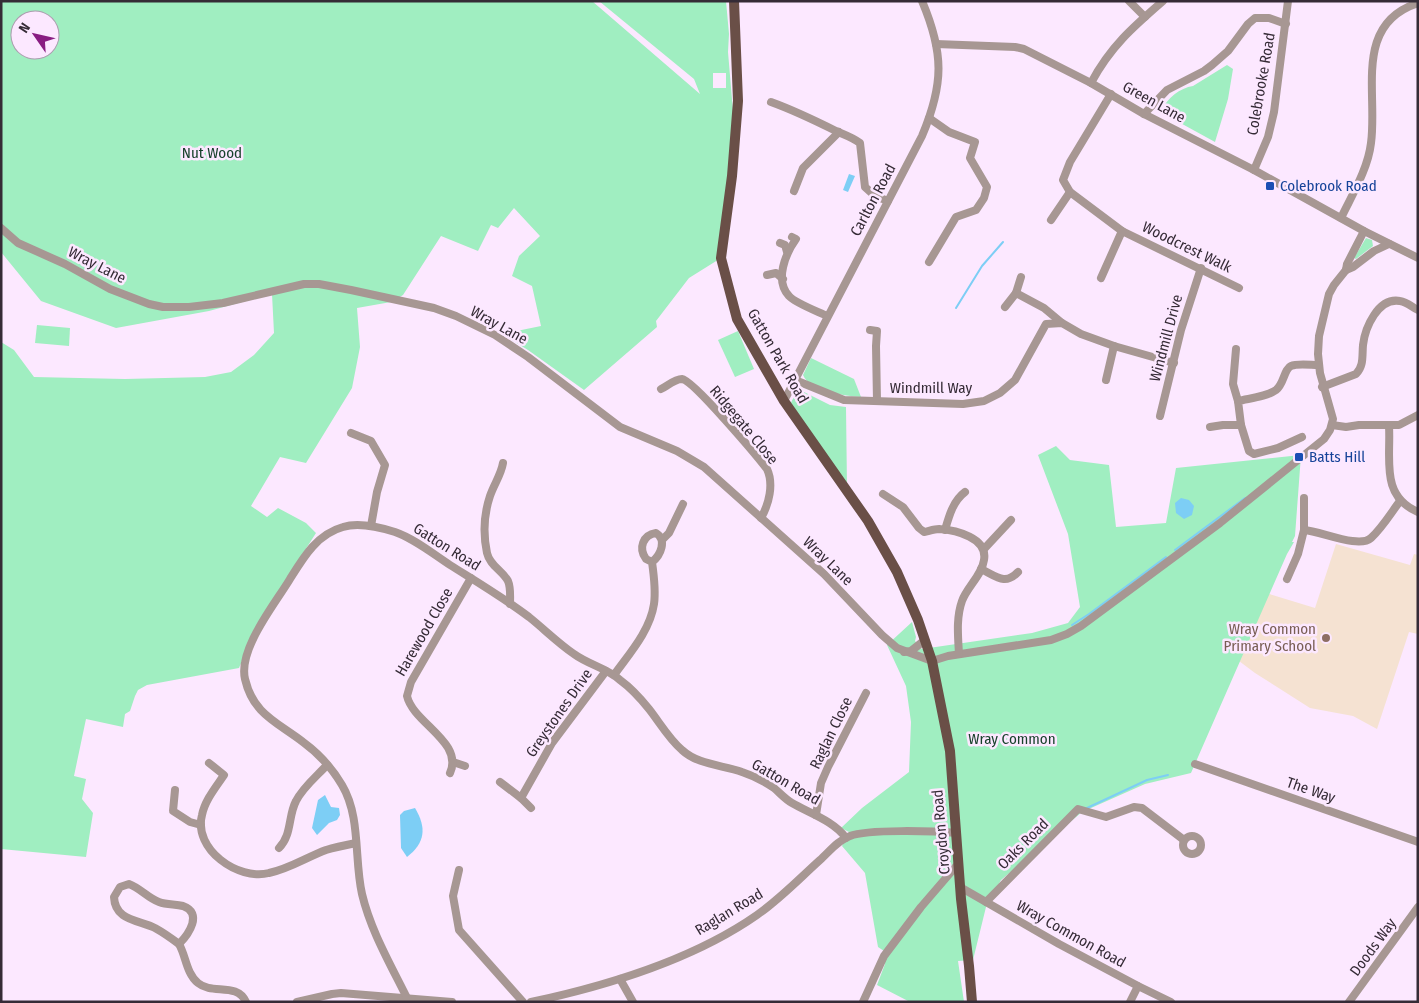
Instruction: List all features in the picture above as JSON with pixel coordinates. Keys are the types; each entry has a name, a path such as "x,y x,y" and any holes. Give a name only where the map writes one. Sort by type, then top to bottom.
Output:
{"main road":[{"name":"Gatton Park Road","path":"734,1 738,101 732,176 721,258 737,319 784,401 868,521 897,572 932,661"},
{"name":"Croydon Road","path":"932,661 949,741 960,887 972,1002"}],"street":[{"name":"Carlton Road","path":"784,401 930,118 938,86 938,55 922,1"},
{"path":"1130,1 1145,17"},
{"path":"1091,83 1112,50 1163,1"},
{"name":"Colebrooke Road","path":"1254,170 1268,137 1272,120 1288,1"},
{"path":"1418,3 1408,4 1385,24 1377,39 1372,59 1372,131 1369,154 1344,220 1418,258"},
{"path":"1144,114 1167,90 1204,72 1228,51 1248,24 1255,18 1269,18 1286,24"},
{"name":"Green Lane","path":"936,44 1024,49 1091,83 1144,114 1254,170 1344,220"},
{"path":"1051,220 1070,192 1063,180 1070,162 1111,94"},
{"path":"771,102 799,112 839,132 850,135 860,143 865,188 875,196 888,201"},
{"path":"929,262 956,217 976,210 984,198 987,187 970,158 977,139 949,132 930,118"},
{"path":"794,191 803,168 839,132"},
{"name":"Woodcrest Walk","path":"1070,192 1122,230 1156,249 1201,268 1239,288"},
{"name":"Wray Lane","path":"1,228 18,242 124,294 163,307 189,308 223,303 304,284 319,284 447,312 495,336 528,357 620,427 678,452 704,467 824,574 882,635 904,652 932,661"},
{"name":"Woodcrest Walk","path":"1101,278 1122,230"},
{"path":"1346,270 1347,264 1364,231"},
{"path":"792,236 796,239 787,252 783,267 785,290 790,298 827,316"},
{"path":"780,243 785,245 787,252"},
{"path":"932,661 959,654 1051,640 1082,626 1220,523 1324,439 1332,425 1332,412 1322,387 1318,365 1319,336 1326,303 1334,285 1346,270 1374,251 1389,244"},
{"name":"Windmill Drive","path":"1160,416 1181,330 1201,268"},
{"path":"767,275 776,273 783,279"},
{"path":"1004,306 1016,293 1021,277"},
{"path":"1016,293 1044,308 1062,323 1081,334 1114,346 1174,363"},
{"path":"1322,387 1350,377 1359,371 1362,365 1363,346 1368,326 1383,305 1394,301 1401,301 1418,310"},
{"path":"1044,308 1046,324 1062,323"},
{"name":"Windmill Way","path":"795,380 844,400 963,404 984,402 1000,393 1015,380 1046,324"},
{"path":"877,331 877,401"},
{"path":"1106,380 1114,346"},
{"path":"1236,349 1233,384 1238,401 1241,425 1249,451 1254,454 1278,448 1302,437"},
{"path":"1238,401 1264,395 1277,389 1283,382 1288,369 1292,366 1318,365"},
{"name":"Ridgegate Close","path":"661,389 678,380 684,379 689,382 763,464 770,478 769,499 761,518"},
{"path":"1332,425 1342,427 1399,425 1418,415"},
{"path":"1210,427 1241,425"},
{"path":"1389,426 1388,455 1391,484 1400,501 1418,512"},
{"path":"351,433 371,441 385,465 371,526"},
{"path":"503,463 490,495 484,526 487,555 490,562 508,580 510,604"},
{"path":"945,530 951,510 965,492"},
{"path":"883,494 903,507 924,532 937,529 962,534 979,543 984,549 984,560 981,569 962,601 958,616 959,654"},
{"path":"1287,579 1298,554 1304,530 1304,498"},
{"path":"1304,530 1314,530 1358,543 1366,542 1375,534 1400,501"},
{"path":"652,562 658,556 662,539 669,533 682,504"},
{"path":"984,549 1011,520"},
{"name":"Gatton Road","path":"408,1000 368,915 362,892 351,807 343,786 327,765 304,743 276,724 260,710 251,695 245,678 245,658 254,638 299,565 317,542 330,532 344,526 371,526 395,532 408,538 529,617 575,655 614,675 649,708 675,743 687,754 700,761 728,767 753,776 773,787 788,801 816,815 841,832 846,838"},
{"path":"652,562 648,561 643,555 644,541 649,535 656,533 662,539"},
{"path":"614,675 647,627 651,618 655,586 652,562"},
{"path":"981,569 1005,580 1012,579 1018,572"},
{"name":"Harewood Close","path":"454,762 450,750 412,707 406,696 410,682 471,578"},
{"path":"904,652 911,651 924,640"},
{"name":"Greystones Drive","path":"521,798 552,743 606,671"},
{"name":"Raglan Close","path":"816,815 822,783 828,766 866,693"},
{"path":"450,773 454,762 465,766"},
{"path":"209,763 224,775 206,802 201,816 201,825 207,844 215,855 236,870 246,873 269,874 328,849 356,842"},
{"name":"The Way","path":"1195,764 1418,842"},
{"path":"279,848 287,838 295,802 327,765"},
{"path":"500,782 521,798 530,808"},
{"path":"175,790 174,811 190,822 201,825"},
{"name":"Oaks Road","path":"986,902 1075,811 1081,809 1106,817 1134,807 1142,808 1184,840"},
{"name":"Raglan Road","path":"531,1002 620,979 690,952 757,915 846,838 857,834 879,832 956,833"},
{"path":"863,1002 884,956 921,907 958,864"},
{"path":"460,870 453,896 459,930 522,1002"},
{"path":"179,944 190,931 193,924 194,919 189,910 184,907 161,903 129,884 120,887 114,897 116,908 121,914 132,921 153,928 179,944 195,980 206,988 236,991 242,995 246,1002"},
{"name":"Wray Common Road","path":"960,887 1138,986 1171,1002"},
{"name":"Doods Way","path":"1350,1002 1418,907"},
{"path":"620,979 633,1002"},
{"path":"1130,1002 1138,986"},
{"path":"297,1002 317,996 341,993 408,1000 452,1002"}],"shaded area":[{"name":"Wray Common Primary School","path":"1336,544 1410,565 1414,554 1418,555 1418,634 1409,632 1377,729 1353,716 1310,708 1235,658 1266,593 1315,608"}],"green space":[{"name":"Nut Wood","path":"1,1 592,1 700,94 694,79 599,1 726,1 733,111 721,258 689,278 656,321 657,327 584,390 502,334 541,326 532,286 512,276 519,256 540,236 514,208 498,228 491,225 478,251 441,236 403,295 391,302 357,308 360,347 352,388 306,463 280,457 251,506 267,517 278,508 306,523 316,533 255,628 239,668 147,685 138,690 130,711 125,714 123,727 86,719 74,776 86,779 82,799 93,813 86,857 1,849 1,342 14,350 34,377 125,379 205,377 231,372 254,355 274,333 272,294 209,311 116,328 41,301 1,252","holes":["713,73 726,73 726,88 713,88"]},
{"path":"1227,65 1233,69 1228,99 1215,142 1164,114 1162,110 1164,106 1174,94 1193,86"},
{"path":"1366,238 1372,240 1373,246 1356,259 1354,258"},
{"path":"37,325 70,328 69,346 35,343"},
{"path":"738,331 754,369 735,377 718,340"},
{"path":"811,358 854,379 861,397 829,392 812,385 803,375"},
{"path":"804,392 830,405 846,407 847,488 791,403 796,395"},
{"name":"Wray Common","path":"1056,446 1070,460 1109,465 1116,527 1166,523 1176,468 1301,455 1295,536 1292,542 1294,542 1287,554 1191,773 1145,784 1082,812 1001,880 986,907 973,960 958,961 964,1002 910,1002 877,985 885,964 884,951 878,947 865,873 842,846 849,832 841,828 862,808 909,772 911,722 906,686 887,645 912,622 916,637 915,641 922,649 1032,633 1068,623 1080,607 1068,534 1038,455"}],"water":[{"path":"849,174 855,176 848,192 843,190"},
{"path":"1181,498 1189,500 1194,506 1192,515 1184,519 1176,513 1175,503"},
{"path":"325,795 331,807 339,808 340,815 337,820 329,823 317,835 312,828 318,800"},
{"path":"415,808 421,822 422,835 418,846 407,857 401,848 400,815 404,811"}],"waterway":[{"path":"956,308 982,266 1003,242"},
{"path":"1175,550 1245,498"},
{"path":"1072,625 1166,557"},
{"path":"1087,808 1147,780 1168,775"}],"place":[{"name":"Colebrook Road","path":"1270,186"},
{"name":"Batts Hill","path":"1299,457"},
{"name":"Wray Common Primary School","path":"1326,638"}]}
